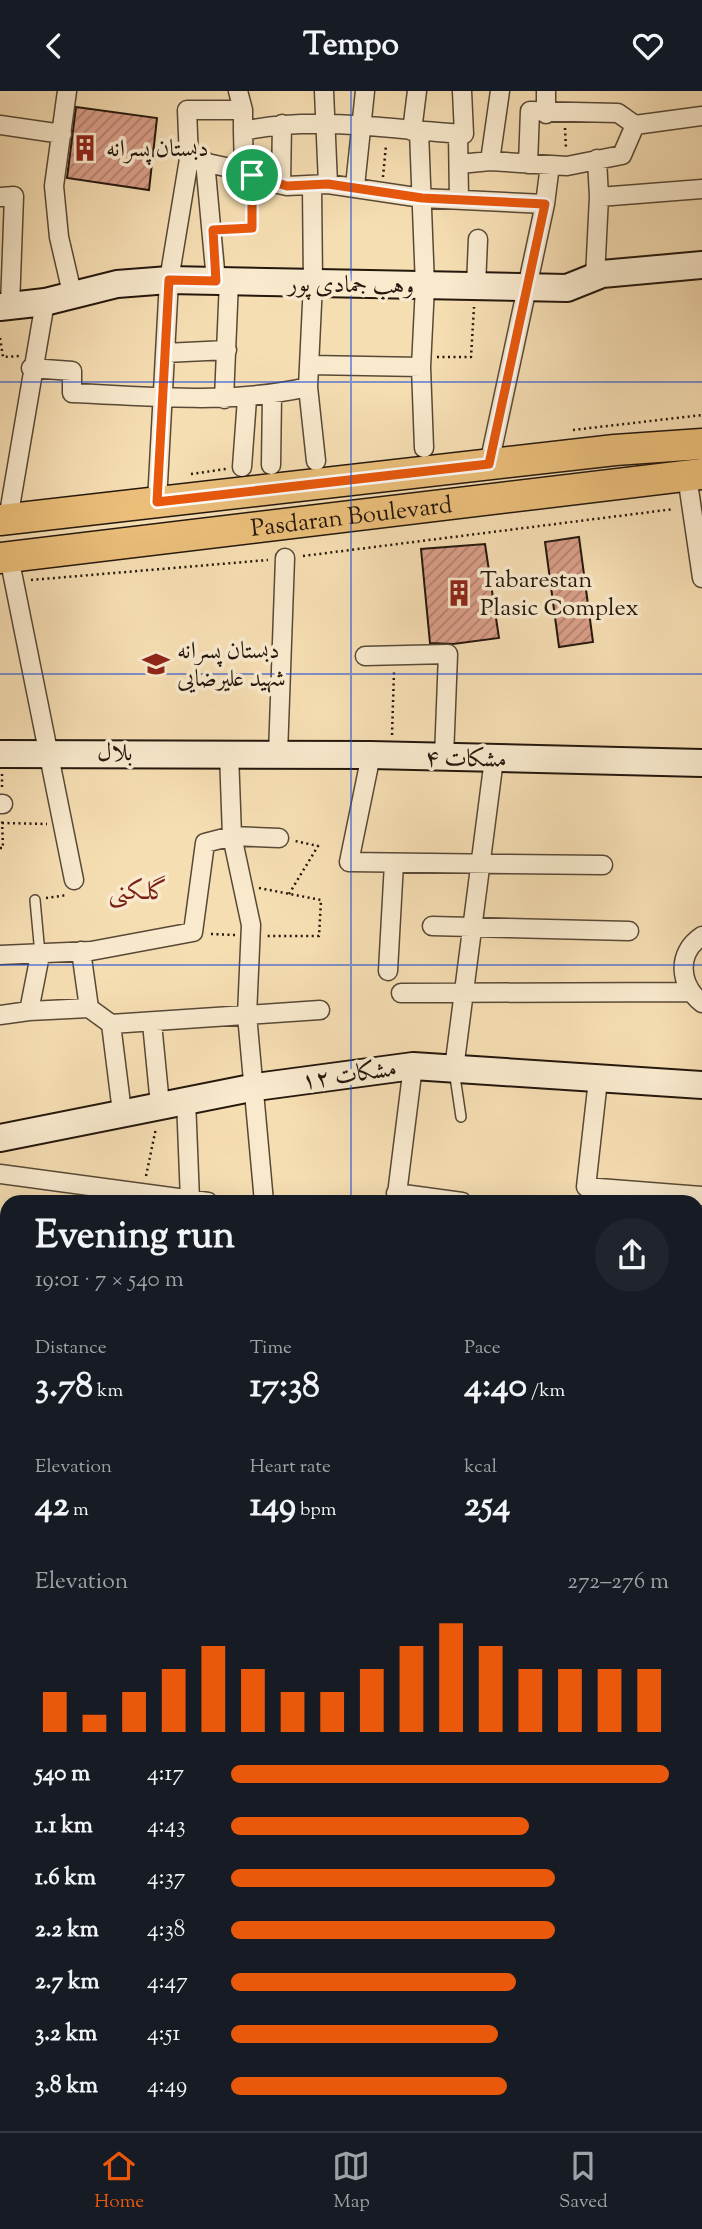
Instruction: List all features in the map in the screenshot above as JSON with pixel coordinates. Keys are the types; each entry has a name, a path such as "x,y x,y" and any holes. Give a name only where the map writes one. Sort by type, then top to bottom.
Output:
{"main road":[{"name":"Pasdaran Boulevard","path":"4,520 489,464 702,444"},
{"name":"Pasdaran Boulevard","path":"7,566 694,475"}],"street":[{"path":"66,91 54,186 59,237 72,293"},
{"path":"238,91 243,110 248,173"},
{"path":"316,461 308,387 326,123 324,91"},
{"path":"355,186 365,91"},
{"path":"417,91 415,131 422,198 425,286 421,361 424,448"},
{"path":"243,131 282,124 326,123 464,134 462,91"},
{"path":"490,161 500,91"},
{"path":"546,91 555,113"},
{"path":"225,399 227,350 222,281 187,110 243,110"},
{"path":"528,164 530,111 618,113 635,125 702,116"},
{"path":"281,184 282,124"},
{"path":"0,125 62,134"},
{"path":"460,164 490,161 559,166 622,155 635,125"},
{"path":"458,133 459,200"},
{"path":"595,277 599,197 597,159"},
{"path":"197,160 281,184 355,186 422,198 545,204"},
{"path":"157,502 169,280 197,160"},
{"path":"489,464 525,287 545,204 559,166"},
{"path":"599,197 702,188"},
{"path":"0,197 14,196 5,307"},
{"path":"476,286 478,239"},
{"name":"وهب جمادی پور","path":"5,307 45,302 72,293 117,284 169,280 567,288 602,274 702,265"},
{"path":"4,520 45,302"},
{"path":"165,353 227,350"},
{"path":"33,361 72,372 72,393 204,401 247,399 308,387"},
{"path":"310,365 421,361"},
{"path":"271,465 272,395"},
{"path":"242,467 247,399"},
{"path":"694,475 692,507 701,568"},
{"path":"278,754 285,558"},
{"path":"7,566 74,880"},
{"path":"365,656 448,654 444,757"},
{"name":"بلال","path":"0,754 47,751 229,754"},
{"path":"229,754 232,836 251,936 247,1016 256,1087 264,1195"},
{"name":"مشکات ۴","path":"229,754 702,763"},
{"path":"381,756 349,862 603,865"},
{"path":"454,1069 466,993 494,759"},
{"path":"0,954 40,955 81,951 193,932 205,843 232,836 279,838"},
{"path":"388,971 394,863"},
{"path":"432,926 629,931"},
{"path":"696,997 682,972 689,947 702,936"},
{"path":"81,951 89,1008"},
{"path":"29,1011 40,955"},
{"path":"401,993 696,997"},
{"path":"0,1015 89,1008 111,1024 320,1010"},
{"path":"152,1023 197,1195"},
{"path":"111,1024 122,1112"},
{"path":"396,1195 413,1066"},
{"name":"مشکات ۱۲","path":"0,1138 256,1087 413,1066 702,1085"},
{"path":"598,1080 586,1187 689,1195"},
{"path":"0,1174 157,1195"}],"lane":[{"path":"35,900 40,955"},
{"path":"454,1069 461,1117"}],"path":[{"path":"555,113 559,166"},
{"path":"382,191 387,128"},
{"path":"213,230 252,228 248,173"},
{"path":"421,361 471,357 476,286"},
{"path":"0,338 3,357 33,361"},
{"path":"7,566 285,558 692,507"},
{"path":"381,756 394,655"},
{"path":"2,823 62,824"},
{"path":"279,838 318,846 289,894"},
{"path":"35,900 69,895 74,880"},
{"path":"193,932 251,936 319,936 321,901 242,884"},
{"path":"143,1193 173,1102"}],"building":[{"name":"دبستان پسرانه","path":"76,107 157,118 149,190 67,178"},
{"path":"579,537 593,642 559,647 545,542"},
{"name":"Tabarestan Plasic Complex","path":"485,544 499,638 453,644 430,643 421,549"}],"place":[{"name":"دبستان پسرانه","path":"85,148"},
{"name":"Tabarestan Plasic Complex","path":"459,593"},
{"name":"دبستان پسرانه شهید علیرضایی","path":"156,664"}],"district":[{"name":"گلکنی","path":"138,890"}],"route":[{"path":"252,175 264,181 287,186 328,184 422,198 545,204 489,464 157,502 169,280 216,281 213,230 252,228 252,175"}]}
